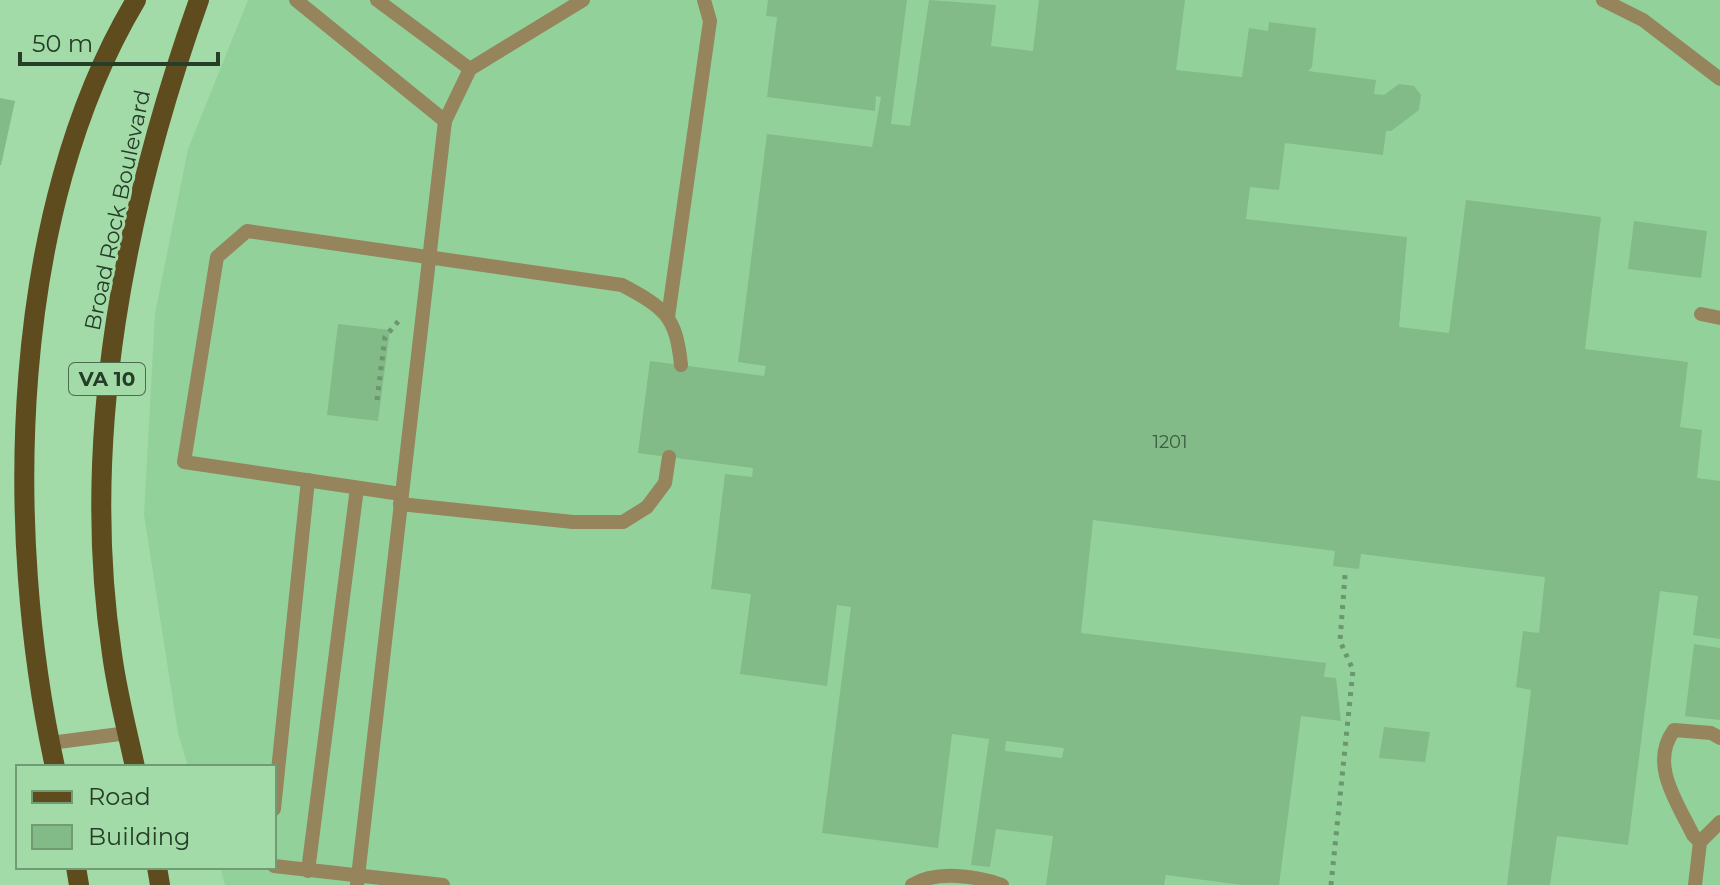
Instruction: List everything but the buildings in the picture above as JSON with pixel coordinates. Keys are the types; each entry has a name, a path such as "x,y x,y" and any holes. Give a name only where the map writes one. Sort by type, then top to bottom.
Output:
{"main road":[{"name":"Broad Rock Boulevard","path":"55,765 27,590 22,480 32,347 47,247 69,157 116,35 136,0"},
{"name":"Broad Rock Boulevard","path":"135,765 112,654 103,559 101,466 107,373 169,84 199,0"}],"lane":[{"path":"296,0 445,121"},
{"path":"377,0 470,69"},
{"path":"357,881 445,121 470,69 583,0"},
{"path":"668,317 710,21 704,0"},
{"path":"1603,0 1643,20 1720,79"},
{"path":"669,457 665,483 647,507 623,522 573,522 400,499 357,488 184,462 217,257 247,231 622,285 658,304 668,317 677,330 681,365"},
{"path":"1701,314 1720,318"},
{"path":"276,790 308,480"},
{"path":"308,871 357,488"},
{"path":"1700,842 1693,835 1663,771 1664,744 1674,730 1711,733 1720,738"},
{"path":"50,743 128,733"},
{"path":"1695,885 1700,842 1720,822"},
{"path":"276,866 357,881 443,885"},
{"path":"912,885 924,878 961,877 1002,885"}],"path":[{"path":"377,400 385,337 404,314"},
{"path":"1331,885 1353,670 1340,641 1345,575"}],"shaded area":[{"path":"248,0 1720,0 1720,885 225,885 221,869 276,869 276,765 187,765 178,733 144,515 155,313 188,149"}]}
